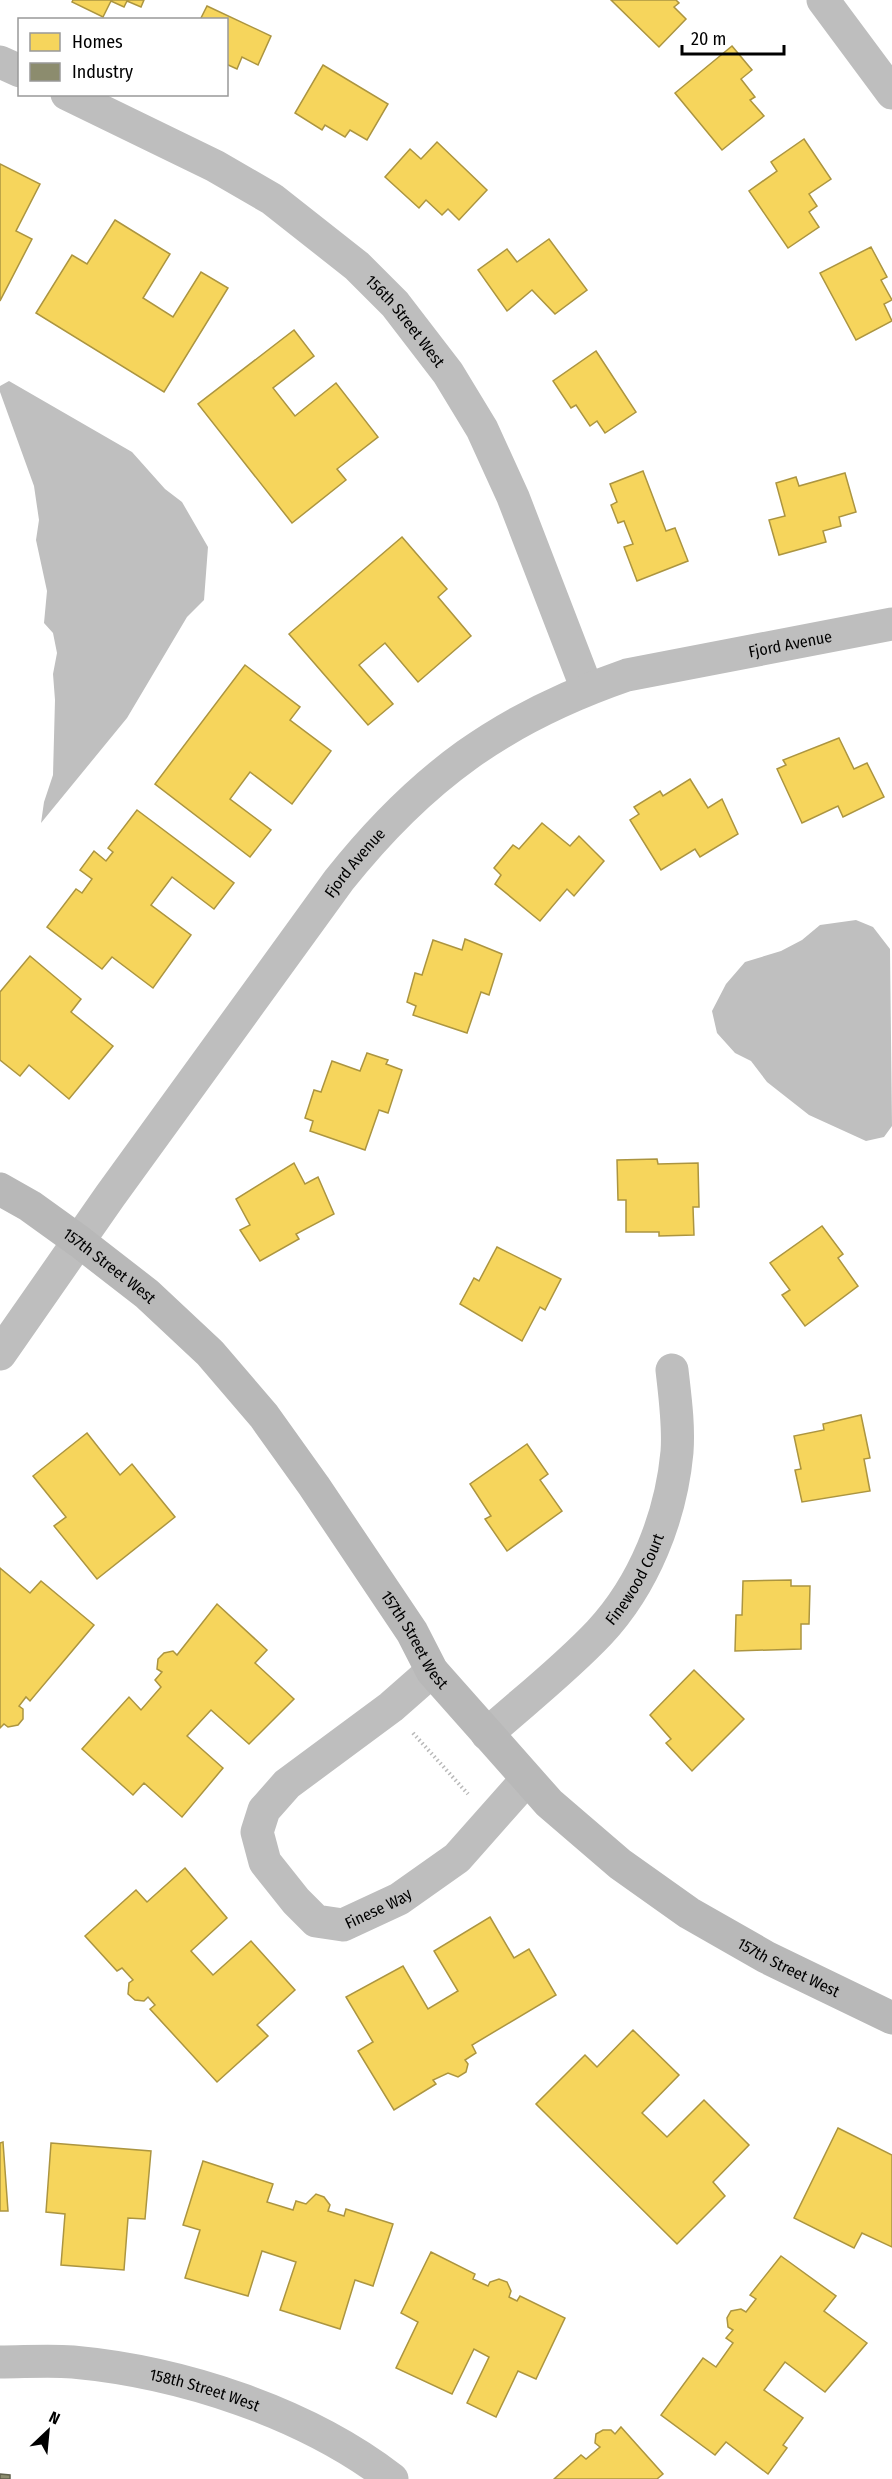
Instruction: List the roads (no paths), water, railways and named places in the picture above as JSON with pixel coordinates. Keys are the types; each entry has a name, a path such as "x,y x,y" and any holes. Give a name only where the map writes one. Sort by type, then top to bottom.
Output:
{"street":[{"path":"823,0 892,93"},
{"path":"0,62 18,70"},
{"name":"156th Street West","path":"71,96 215,166 272,199 357,266 395,304 448,373 482,429 513,497 586,689"},
{"name":"Fjord Avenue","path":"0,1354 130,1167 374,835 407,803 460,758 530,715 586,689 627,675 892,624"},
{"name":"157th Street West","path":"0,1189 30,1206 147,1294 210,1353 264,1416 412,1632 432,1671 549,1803 620,1864 689,1913 766,1957 892,2018"},
{"name":"Finewood Court","path":"487,1734 600,1632 624,1601 645,1566 661,1528 677,1452 677,1409 672,1370"},
{"name":"Finese Way","path":"432,1671 391,1707 288,1784 264,1810 257,1832 265,1862 296,1901 316,1921 343,1925 399,1899 457,1858 527,1779"},
{"name":"158th Street West","path":"0,2362 71,2362 146,2372 220,2391 300,2424 375,2466 392,2479"}]}
